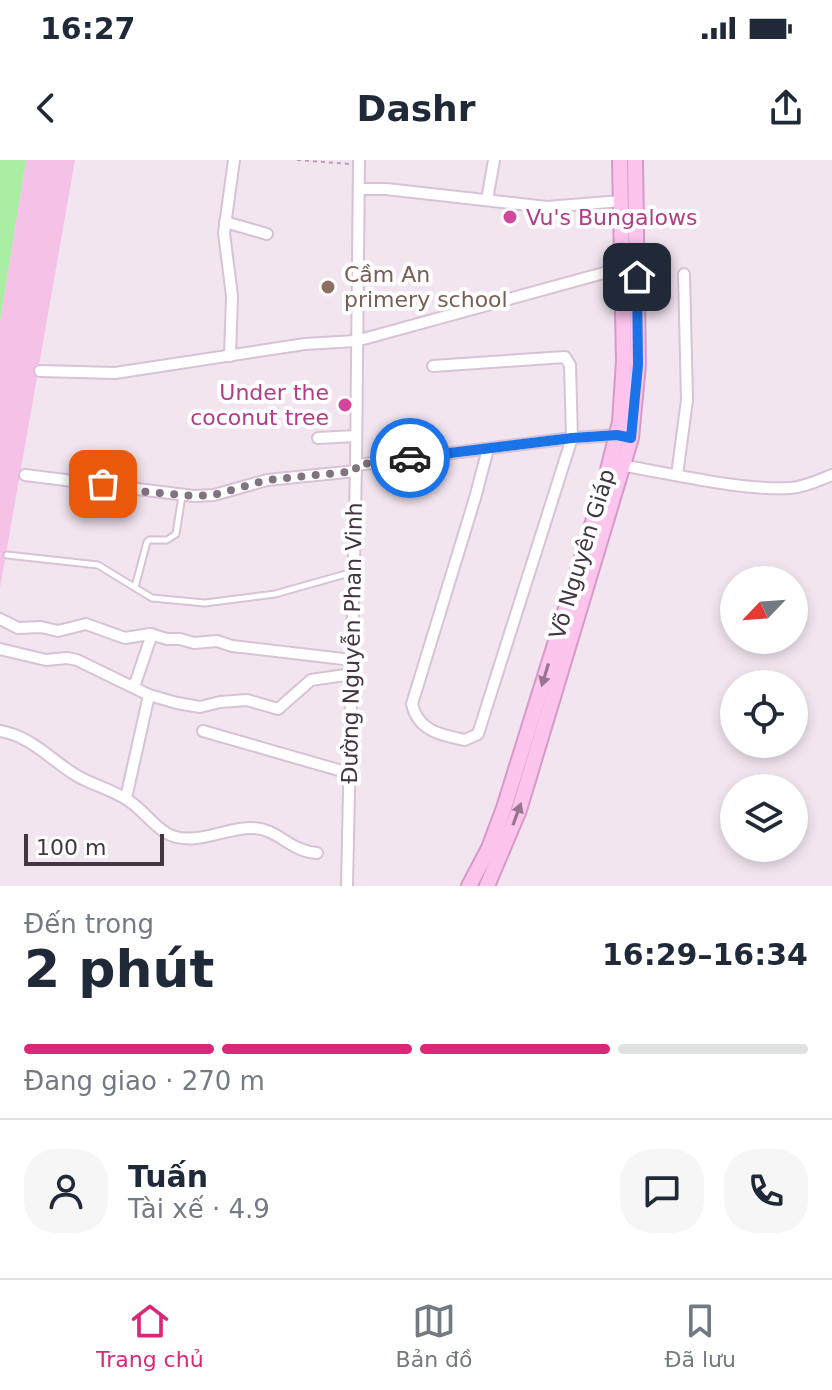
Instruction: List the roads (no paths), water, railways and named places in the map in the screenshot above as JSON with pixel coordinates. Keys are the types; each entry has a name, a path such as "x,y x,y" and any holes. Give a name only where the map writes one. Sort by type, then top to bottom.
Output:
{"main road":[{"name":"Võ Nguyên Giáp","path":"487,886 519,810 625,466 620,160"},
{"name":"Võ Nguyên Giáp","path":"469,886 489,848 504,808 624,437 638,365 635,160"}],"street":[{"path":"230,356 232,296 224,245 234,160"},
{"path":"487,200 494,160"},
{"name":"Đường Nguyễn Phan Vinh","path":"347,886 359,163"},
{"path":"359,189 386,189 547,207 621,201"},
{"path":"225,222 267,234"},
{"path":"40,371 115,373 305,344 356,341 622,268"},
{"path":"677,475 687,400 684,274"},
{"path":"433,366 565,357 570,365 572,438 478,734 465,740 421,725 414,715 412,704 488,449"},
{"path":"318,438 356,436"},
{"path":"25,475 83,480 136,491 182,496 214,495 267,480 572,438 624,437"},
{"path":"625,466 745,485 791,488 832,475"},
{"path":"0,619 18,628 41,627 58,631 86,624 125,638 152,634 194,643 217,641 232,646 352,660"},
{"path":"134,687 152,634"},
{"path":"0,649 46,660 77,660 149,695 200,707 247,700 278,709 311,680 352,674"},
{"path":"126,798 149,695"},
{"path":"0,731 24,740 74,774 126,798 155,824 176,837 200,838 247,828 260,829 279,835 297,850 317,853"},
{"path":"203,731 349,773"}],"lane":[{"path":"135,587 147,542 167,540 176,534 182,496"},
{"path":"7,555 98,565 152,598 205,603 275,594 354,572"}],"place":[{"name":"Vu's Bungalows","path":"510,217"},
{"name":"Cầm An primery school","path":"328,287"},
{"name":"Under the coconut tree","path":"345,405"}]}
